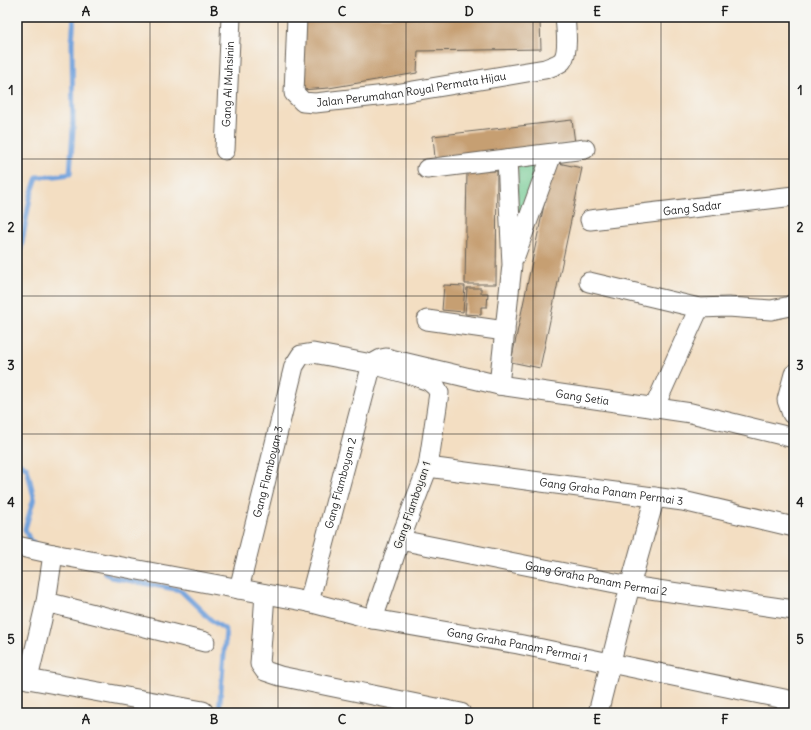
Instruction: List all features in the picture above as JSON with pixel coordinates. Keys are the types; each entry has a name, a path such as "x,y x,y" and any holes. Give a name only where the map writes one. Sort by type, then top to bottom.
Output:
{"street":[{"name":"Gang Al Muhsinin","path":"225,150 231,17"},
{"name":"Jalan Perumahan Royal Permata Hijau","path":"297,17 294,93 303,102 315,103 395,94 545,69 562,60 565,54 565,17"},
{"path":"427,169 585,149"},
{"path":"512,265 552,154"},
{"path":"499,385 512,265 507,159"},
{"name":"Gang Sadar","path":"590,220 794,196"},
{"path":"589,282 699,308 728,307 771,310 790,306 794,303"},
{"path":"654,408 699,308"},
{"path":"427,320 505,331"},
{"name":"Gang Flamboyan 3","path":"239,589 294,366 302,355 313,353 372,364"},
{"name":"Gang Setia","path":"372,364 386,358 499,385 691,413 794,438"},
{"name":"Gang Flamboyan 1","path":"372,364 414,376 429,382 436,387 439,393 428,466 372,619"},
{"name":"Gang Flamboyan 2","path":"309,602 372,364"},
{"path":"794,374 787,400 792,414 794,415"},
{"name":"Gang Graha Panam Permai 3","path":"428,466 683,501 794,527"},
{"path":"598,713 630,586 655,497"},
{"name":"Gang Graha Panam Permai 2","path":"400,540 630,586 794,610"},
{"name":"Gang Graha Panam Permai 1","path":"17,546 309,602 372,619 518,644 794,701"},
{"path":"53,554 46,602 23,678 203,711 204,713"},
{"path":"265,594 260,664 265,671 280,676 461,713"},
{"path":"46,602 205,642"}],"green space":[{"path":"538,162 517,228 518,165"}],"building":[{"path":"303,17 422,17 540,21 541,49 418,51 417,73 329,88 301,90"},
{"path":"572,120 575,143 435,158 433,136"},
{"path":"553,162 582,168 540,368 511,362"},
{"path":"467,171 497,171 496,284 465,284"},
{"path":"444,285 465,286 463,312 442,310"},
{"path":"467,288 481,288 481,293 488,293 487,307 481,307 481,315 465,314"}],"waterway":[{"path":"17,270 30,198 37,177 70,174 73,129 72,42 74,17"},
{"path":"17,462 27,468 34,498 25,529 30,541 33,542"},
{"path":"105,573 111,577 180,590 211,620 226,630 219,713"}]}
